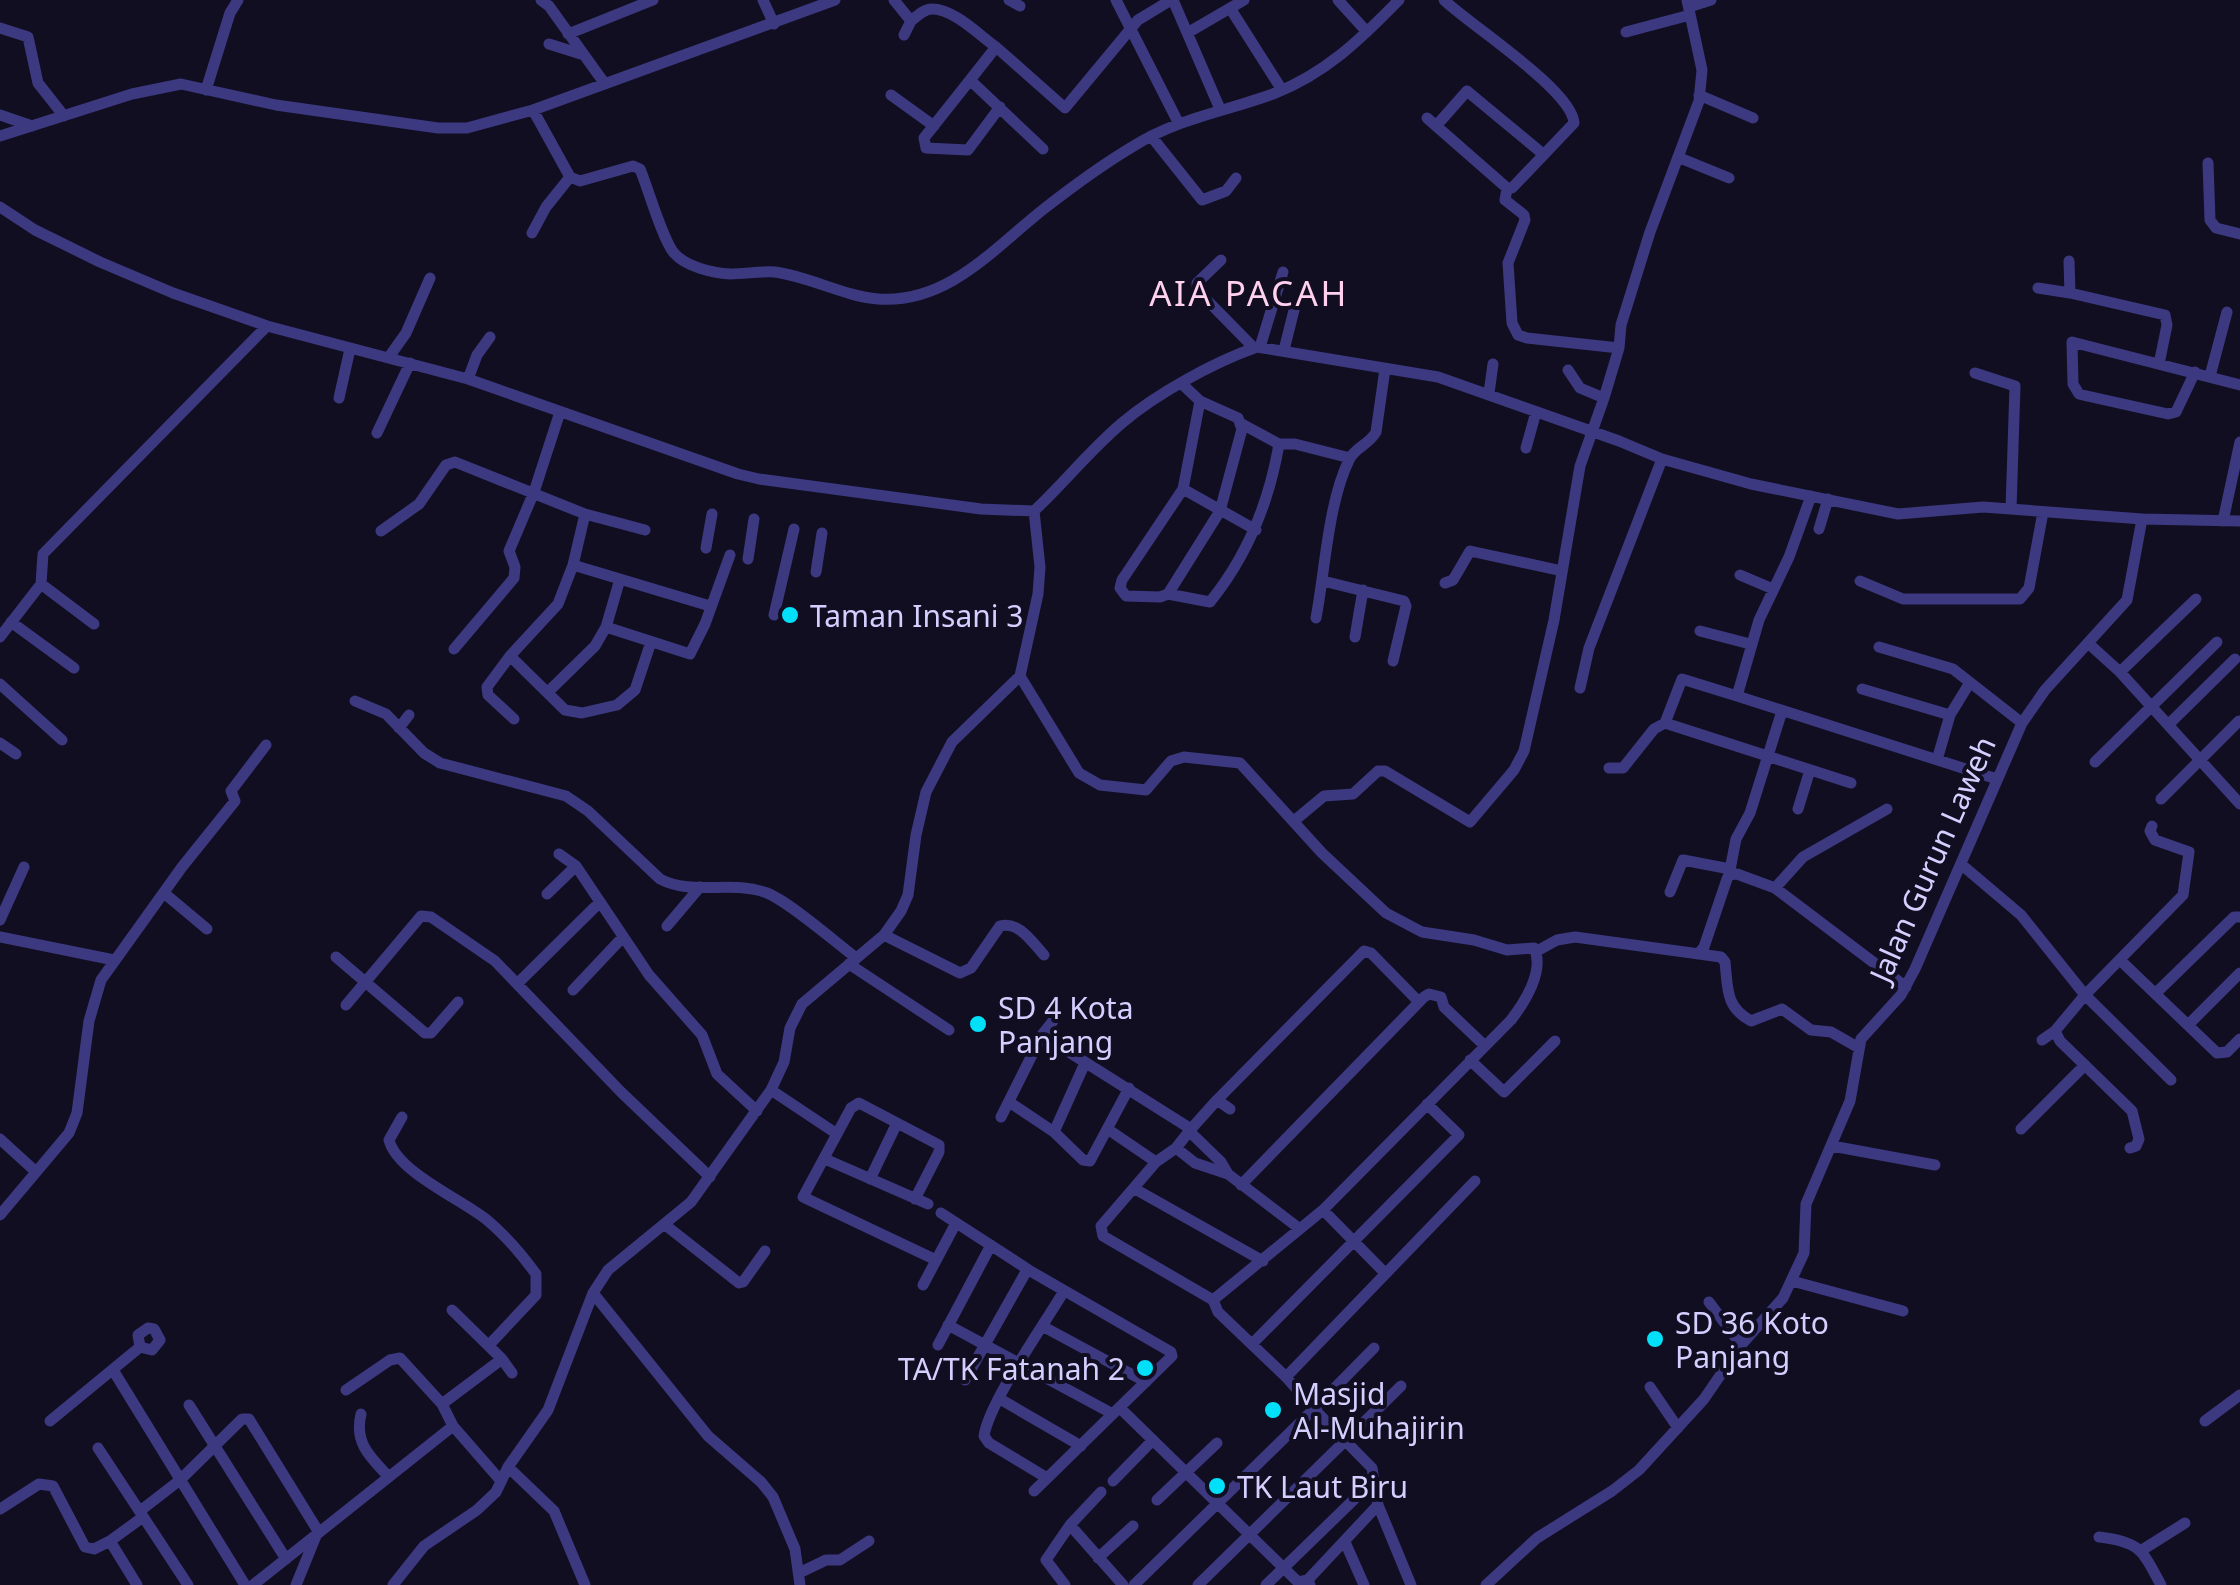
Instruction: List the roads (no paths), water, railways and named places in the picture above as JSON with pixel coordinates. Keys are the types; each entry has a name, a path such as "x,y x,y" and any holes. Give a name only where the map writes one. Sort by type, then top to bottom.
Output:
{"street":[{"path":"206,90 230,12 238,0"},
{"path":"568,34 653,0"},
{"path":"763,0 774,24"},
{"path":"0,136 132,94 181,84 276,105 438,128 467,128 533,110 835,0"},
{"path":"894,0 910,21"},
{"path":"1116,0 1178,122"},
{"path":"904,35 910,21 935,4 996,47 1065,108 1131,28 1172,0 1220,109"},
{"path":"1189,32 1244,0"},
{"path":"1338,0 1367,32"},
{"path":"533,110 570,177 580,182 633,166 640,169 674,253 708,271 774,272 864,298 904,299 924,296 949,285 1045,208 1151,136 1178,122 1282,90 1338,59 1399,0"},
{"path":"1444,0 1525,64 1572,112 1574,123 1512,188 1507,188 1431,122 1468,91 1542,154"},
{"path":"1626,32 1711,0"},
{"path":"549,2 606,84"},
{"path":"1294,820 1324,796 1352,794 1378,771 1384,771 1472,821 1514,770 1524,751 1580,466 1619,348 1621,326 1650,232 1680,158 1699,95 1702,70 1689,7"},
{"path":"1230,8 1282,90"},
{"path":"0,28 28,37 38,83 64,116"},
{"path":"549,44 584,55"},
{"path":"996,47 924,138 926,148 968,150 1000,107"},
{"path":"970,80 1043,149"},
{"path":"891,95 934,126"},
{"path":"1699,95 1753,118"},
{"path":"0,115 32,126"},
{"path":"1151,136 1202,200 1226,190 1236,178"},
{"path":"1680,158 1730,178"},
{"path":"2208,163 2210,220 2216,228 2240,234"},
{"path":"532,234 546,207 570,177"},
{"path":"1507,188 1505,200 1526,220 1508,263 1515,331 1527,338 1619,348"},
{"path":"0,208 100,262 173,293 267,326 468,378 759,479 981,509 1034,511 1125,420 1182,384 1257,348 1438,377 1662,459 1811,496 1910,515 1956,508 2142,519 2240,520"},
{"path":"1221,260 1197,283 1197,290 1257,348"},
{"path":"2069,261 2070,294"},
{"path":"1257,348 1282,272"},
{"path":"389,357 406,333 430,278"},
{"path":"2038,288 2165,315 2167,324 2159,364"},
{"path":"1284,350 1294,310"},
{"path":"2210,376 2227,312"},
{"path":"0,637 41,584 43,554 267,326"},
{"path":"468,378 477,355 490,338"},
{"path":"2196,372 2176,412 2168,414 2087,396 2079,394 2073,384 2072,342 2196,372 2240,385"},
{"path":"339,398 350,349"},
{"path":"377,432 410,363"},
{"path":"1490,393 1493,364"},
{"path":"1316,618 1332,523 1350,458 1376,432 1385,369"},
{"path":"1568,370 1580,388 1604,398"},
{"path":"1976,373 2015,386 2011,509"},
{"path":"1182,384 1200,401 1238,418 1279,444 1295,444 1350,458"},
{"path":"1200,401 1183,489 1122,580 1126,596 1168,594 1210,602 1256,530 1273,482 1279,444"},
{"path":"454,649 514,578 509,551 534,492 560,412"},
{"path":"1526,448 1536,412"},
{"path":"1168,594 1220,511 1242,424"},
{"path":"2224,520 2240,442"},
{"path":"1580,688 1589,648 1662,459"},
{"path":"382,531 418,504 449,462 585,514 646,530"},
{"path":"1183,489 1256,530"},
{"path":"1737,696 1750,644 1794,546 1811,496"},
{"path":"1819,530 1828,499"},
{"path":"396,1584 424,1546 488,1500 548,1410 592,1294 608,1270 690,1202 710,1177 771,1090 784,1062 795,1014 811,994 884,935 908,894 920,809 943,758 952,742 1020,676 1038,594 1040,567 1034,511"},
{"path":"1860,580 1903,600 2020,599 2029,588 2043,512"},
{"path":"514,719 486,691 510,656 558,604 574,565 585,514"},
{"path":"706,548 712,514"},
{"path":"748,559 754,519"},
{"name":"Jalan Gurun Laweh","path":"1486,1585 1536,1538 1639,1470 1704,1399 1741,1344 1783,1298 1807,1237 1810,1193 1850,1101 1859,1048 1866,1032 1906,987 2022,723 2045,690 2127,600 2142,519"},
{"path":"774,615 794,529"},
{"path":"816,572 822,533"},
{"path":"1445,583 1453,580 1470,551 1562,570"},
{"path":"606,627 690,654 730,555"},
{"path":"574,565 710,606"},
{"path":"1740,576 1773,589"},
{"path":"548,692 595,646 606,627 620,579"},
{"path":"1323,581 1400,598 1406,603 1393,661"},
{"path":"41,584 94,624"},
{"path":"1355,637 1363,590"},
{"path":"2120,672 2196,599"},
{"path":"11,622 74,668"},
{"path":"1700,631 1750,644"},
{"path":"510,656 572,712 600,711 616,705 638,685 650,642"},
{"path":"2095,762 2217,642"},
{"path":"2088,643 2237,795"},
{"path":"1879,646 1959,673 2022,723"},
{"path":"2168,724 2236,659"},
{"path":"1020,676 1079,773 1100,785 1146,790 1171,761 1184,757 1240,763 1365,897 1410,928 1507,950 1537,951 1535,973 1518,1010 1322,1210 1213,1300"},
{"path":"1609,768 1624,768 1654,729 1665,723 1682,680 1997,778"},
{"path":"0,684 62,740"},
{"path":"1936,760 1950,715 1969,684"},
{"path":"1862,689 1950,715"},
{"path":"355,701 378,709 424,753 440,762 566,796 588,811 660,880 673,886 738,887 767,893 852,960 871,981 949,1030"},
{"path":"1698,954 1704,947 1730,872 1736,839 1750,813 1782,711"},
{"path":"399,728 409,715"},
{"path":"2161,800 2238,721"},
{"path":"1665,723 1852,783"},
{"path":"0,743 16,754"},
{"path":"0,1215 35,1170 55,1153 77,1113 96,991 114,960 235,801 232,791 266,745"},
{"path":"1798,809 1810,770"},
{"path":"1775,888 1803,857 1887,809"},
{"path":"2042,1040 2055,1031 2085,994 2178,900 2184,888 2189,852 2155,840 2150,831 2152,826"},
{"path":"558,854 576,866 649,975 702,1034 718,1074 757,1111"},
{"path":"1670,892 1680,863 1686,859 1756,879 1775,888 1906,987"},
{"path":"1962,864 2021,915 2085,994 2170,1080"},
{"path":"548,894 576,866"},
{"path":"0,920 24,867"},
{"path":"667,926 700,886"},
{"path":"164,893 207,929"},
{"path":"518,983 600,902"},
{"path":"346,1004 421,916 426,915 495,961 594,1065 710,1177"},
{"path":"2157,992 2229,922 2240,917"},
{"path":"884,935 960,973 971,968 1000,926 1006,924 1017,926 1044,956"},
{"path":"0,936 114,960"},
{"path":"1537,951 1557,940 1575,937 1723,959 1728,1000 1748,1021 1782,1009 1811,1030 1831,1032 1859,1048"},
{"path":"573,990 622,938"},
{"path":"1412,1585 1378,1505 1372,1468 1286,1376 1218,1312 1213,1300 1103,1236 1101,1226 1156,1162 1176,1148 1217,1100 1364,951 1371,953 1418,1001"},
{"path":"336,957 426,1033 431,1034 458,1002"},
{"path":"2120,960 2218,1054 2227,1052 2240,1040"},
{"path":"2188,1025 2240,973"},
{"path":"1241,1184 1418,1001 1430,994 1440,997 1444,1007 1484,1045"},
{"path":"1000,1117 1053,1020"},
{"path":"2055,1031 2134,1115 2138,1142 2130,1148"},
{"path":"1042,1035 1130,1088 1190,1131 1228,1174"},
{"path":"1470,1060 1504,1092 1555,1041"},
{"path":"1054,1132 1085,1063"},
{"path":"2021,1128 2085,1065"},
{"path":"1008,1102 1054,1132 1086,1162 1094,1159 1130,1088"},
{"path":"771,1090 838,1134"},
{"path":"1217,1100 1230,1109"},
{"path":"825,1159 922,1201 940,1148 859,1102 851,1108 803,1198 936,1260"},
{"path":"1252,1344 1458,1135 1428,1104"},
{"path":"402,1117 388,1140 393,1152 437,1188 486,1220 536,1274 536,1295 490,1344"},
{"path":"870,1179 897,1123"},
{"path":"1108,1130 1156,1162"},
{"path":"0,1140 35,1170"},
{"path":"1832,1146 1935,1166"},
{"path":"1176,1148 1195,1162 1228,1174 1300,1229"},
{"path":"1286,1376 1476,1182"},
{"path":"1134,1189 1264,1261"},
{"path":"1322,1210 1385,1274"},
{"path":"941,1214 1027,1270 1171,1352 1172,1356 1034,1491"},
{"path":"923,1285 956,1222"},
{"path":"664,1224 736,1282 744,1282 765,1251"},
{"path":"938,1345 991,1245"},
{"path":"965,1380 1027,1270"},
{"path":"1792,1280 1903,1311"},
{"path":"1047,1478 985,1440 986,1426 1064,1290"},
{"path":"592,1294 708,1436 773,1497 795,1549 799,1579 826,1560 840,1560 870,1541"},
{"path":"1708,1302 1741,1344"},
{"path":"452,1310 490,1344 512,1373"},
{"path":"948,1324 1117,1411 1298,1582 1307,1583 1378,1505"},
{"path":"1044,1327 1146,1382"},
{"path":"50,1421 140,1347"},
{"path":"1134,1585 1374,1348"},
{"path":"346,1390 395,1358 406,1362 442,1404 453,1426 501,1481"},
{"path":"442,1404 502,1359"},
{"path":"113,1370 245,1585"},
{"path":"1198,1585 1401,1386"},
{"path":"1650,1387 1678,1428"},
{"path":"2205,1421 2240,1394"},
{"path":"1000,1399 1081,1446"},
{"path":"189,1406 286,1559"},
{"path":"361,1414 360,1441 389,1477"},
{"path":"0,1508 47,1483 53,1486 86,1548 94,1549 142,1514 242,1418 250,1419 318,1531"},
{"path":"253,1585 453,1426"},
{"path":"1113,1481 1152,1440"},
{"path":"1156,1500 1216,1443"},
{"path":"98,1448 188,1585"},
{"path":"508,1467 554,1512 585,1585"},
{"path":"1266,1585 1372,1482"},
{"path":"1065,1585 1046,1560 1070,1525 1101,1492"},
{"path":"2142,1550 2185,1523"},
{"path":"1070,1525 1123,1585"},
{"path":"1098,1558 1133,1526"},
{"path":"296,1585 318,1531"},
{"path":"2099,1537 2128,1540 2142,1550 2162,1585"},
{"path":"110,1541 136,1585"},
{"path":"1345,1542 1364,1585"}],"place":[{"name":"Taman Insani 3","path":"790,615"},
{"name":"SD 4 Kota Panjang","path":"978,1024"},
{"name":"SD 36 Koto Panjang","path":"1655,1339"},
{"name":"TA/TK Fatanah 2","path":"1145,1368"},
{"name":"Masjid Al-Muhajirin","path":"1273,1410"},
{"name":"TK Laut Biru","path":"1217,1486"}],"district":[{"name":"AIA PACAH","path":"1249,292"}]}
